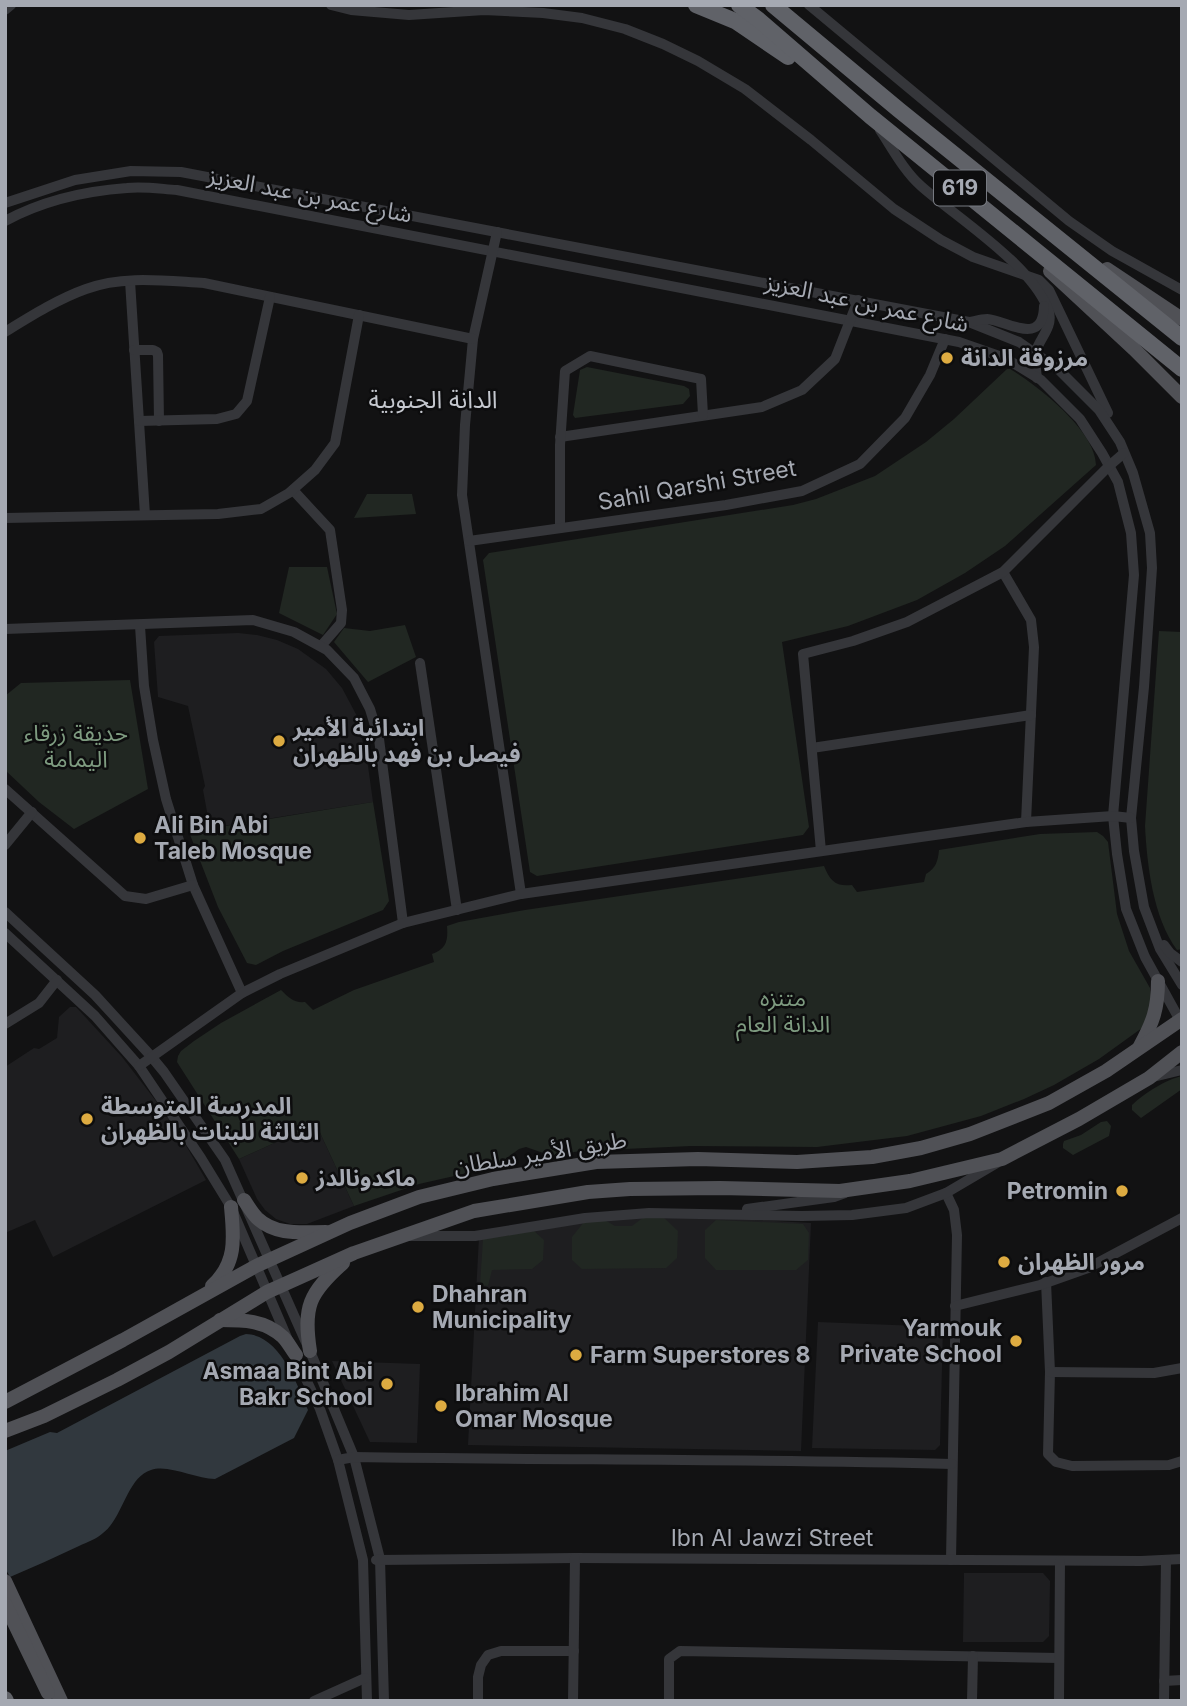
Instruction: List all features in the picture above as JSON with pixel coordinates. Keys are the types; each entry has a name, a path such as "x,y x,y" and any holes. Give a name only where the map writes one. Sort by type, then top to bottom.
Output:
{"highway":[{"path":"696,5 734,21 870,116"},
{"name":"619","path":"739,5 870,116 1182,369"},
{"name":"619","path":"773,5 1182,338"},
{"path":"788,5 850,69"}],"main road":[{"path":"923,158 1077,295 1182,397"},
{"path":"1055,235 1182,319"},
{"path":"1138,1050 1155,1015 1158,981"},
{"name":"طريق الأمير سلطان","path":"5,1400 21,1395 263,1263 419,1197 493,1179 596,1163 698,1159 797,1162 872,1157 921,1148 970,1134 1049,1103 1106,1071 1181,1021"},
{"name":"طريق الأمير سلطان","path":"5,1431 44,1416 117,1380 274,1289 354,1253 474,1212 588,1192 675,1188 840,1191 910,1181 1002,1159 1079,1119 1147,1079 1182,1052"},
{"path":"237,1203 276,1230 288,1233 331,1232"},
{"path":"202,1296 223,1276 232,1254 237,1203"},
{"path":"303,1353 307,1317 315,1293 354,1253"},
{"path":"219,1320 247,1320 264,1325 303,1353"},
{"path":"5,1441 44,1416"},
{"path":"5,1581 61,1701"},
{"path":"5,1604 52,1701"}],"street":[{"path":"5,10 11,5"},
{"path":"331,5 351,10 409,15 484,10 543,12 625,29 663,44 745,89 894,209 941,240 973,257 1040,280 1049,290 1133,473 1150,533 1152,568 1131,818 1144,906 1160,948 1182,985"},
{"path":"809,5 1069,221 1112,251 1182,290"},
{"path":"870,116 919,184 1002,252 1028,277 1048,310 1050,320 1035,353 1037,378"},
{"path":"5,203 75,180 131,171 181,172 969,322 1020,342 1058,369 1099,410 1119,442"},
{"name":"شارع عمر بن عبد العزيز","path":"5,221 75,195 130,187 177,190 959,342 1005,358 1037,378 1080,419 1109,466 1118,482 1131,533 1134,575 1113,816 1126,909 1145,957 1181,1021"},
{"path":"497,232 473,339 462,495 521,894"},
{"path":"5,332 87,288 130,281 204,283 473,339"},
{"path":"130,281 145,515"},
{"path":"139,421 217,419 236,414 247,401 270,296"},
{"path":"560,437 762,407 802,390 835,359 858,300"},
{"path":"969,322 984,319 1022,330 1029,329 1041,322 1044,303"},
{"path":"5,518 218,514 261,509 293,490 315,470 335,443 359,315"},
{"name":"Sahil Qarshi Street","path":"469,541 726,505 802,491 860,464 905,418 930,375 945,339"},
{"path":"134,350 157,352 159,421"},
{"path":"560,528 560,437 565,371 590,356 701,379 703,415"},
{"path":"821,851 803,654 853,641 907,622 1003,572 1124,453"},
{"path":"293,490 330,530 342,618 341,623 321,646"},
{"path":"1003,572 1031,620 1034,647 1026,822"},
{"path":"5,629 253,621 294,632 327,650 354,678 370,709 379,739 403,923"},
{"path":"140,626 144,686 166,799 193,885 242,993"},
{"path":"420,663 457,910"},
{"path":"812,748 1031,715"},
{"path":"5,789 125,896 146,899 193,885"},
{"path":"5,845 32,813"},
{"path":"139,1066 242,993 341,947 403,923 521,894 1026,822 1113,816 1131,818"},
{"path":"5,912 95,995 152,1057 225,1160 237,1203 274,1289 354,1457 380,1559 384,1701"},
{"path":"1150,922 1170,953 1182,962"},
{"path":"5,933 95,1016 139,1066 237,1203"},
{"path":"5,1024 39,1003 57,980"},
{"path":"1147,1079 1182,1070"},
{"path":"401,1236 475,1236 607,1215 649,1213 852,1215 906,1208 946,1193 1002,1159"},
{"path":"713,1213 834,1197 854,1189"},
{"path":"946,1193 954,1210 957,1235 951,1560"},
{"path":"955,1306 1046,1282 1087,1268 1182,1218"},
{"path":"1046,1282 1048,1454 1056,1462 1072,1466 1169,1465 1182,1461"},
{"path":"274,1289 303,1353 338,1460 363,1560 367,1701"},
{"path":"1049,1373 1154,1373 1182,1368"},
{"path":"338,1460 354,1457 735,1459 952,1464"},
{"path":"573,1701 575,1558"},
{"name":"Ibn Al Jawzi Street","path":"363,1560 1182,1559"},
{"path":"1164,1701 1166,1560"},
{"path":"1059,1701 1060,1561"},
{"path":"478,1701 478,1677 481,1665 488,1655 501,1651 574,1651"},
{"path":"669,1701 669,1660 680,1651 1059,1658"},
{"path":"972,1701 973,1656"},
{"path":"314,1701 365,1678"},
{"path":"1164,1681 1182,1680"}],"shaded area":[{"name":"ابتدائية الأمير فيصل بن فهد بالظهران","path":"238,633 277,640 298,649 326,669 342,688 357,716 373,802 210,828 203,790 205,786 188,706 158,697 154,642 159,636"},
{"name":"المدرسة المتوسطة الثالثة للبنات بالظهران","path":"70,1007 76,1007 122,1057 181,1137 206,1180 53,1257 35,1220 5,1233 5,1067 34,1048 39,1049 57,1038 59,1017"},
{"path":"316,1124 354,1206 307,1224 290,1224 276,1219 265,1210 257,1199 239,1159"},
{"path":"662,1215 811,1223 801,1451 468,1445 479,1237 606,1218"},
{"path":"818,1322 943,1327 940,1445 935,1450 812,1448"},
{"path":"246,1334 258,1336 278,1352 298,1387 308,1410 294,1438 215,1479 174,1470 151,1470 136,1481 116,1518 101,1535 10,1577 5,1568 5,1451 50,1432 57,1433"},
{"path":"332,1361 420,1364 417,1443 370,1442"},
{"path":"964,1573 1043,1573 1050,1581 1049,1636 1043,1642 963,1642"}],"green space":[{"path":"587,367 684,386 689,389 690,396 683,404 575,418 573,415 580,370"},
{"path":"1007,369 1049,397 1076,424 1093,452 1096,465 1005,546 965,573 917,600 848,626 782,642 809,827 803,835 537,876 530,872 483,560 489,553 793,505 816,499 875,476 926,442"},
{"path":"367,494 412,494 416,514 354,518"},
{"path":"289,567 327,567 337,614 323,635 279,613"},
{"path":"405,625 416,657 368,682 334,642 344,628 370,631"},
{"path":"1159,631 1182,632 1182,949 1177,950 1162,923 1157,907 1147,857 1145,826"},
{"name":"حديقة زرقاء اليمامة","path":"130,680 148,789 74,829 39,802 5,770 5,696 21,683"},
{"path":"373,802 389,901 383,910 283,951 256,965 247,963 218,907 189,832"},
{"name":"متنزه الدانة العام","path":"1097,832 1108,842 1117,914 1129,951 1150,988 1151,1008 1142,1028 1099,1059 1024,1099 981,1116 907,1136 817,1147 691,1146 580,1151 552,1156 526,1147 494,1167 419,1184 354,1206 316,1124 239,1159 177,1062 181,1051 194,1041 281,990 298,1002 305,1002 313,1010 354,990 434,962 432,954 446,943 447,926 459,922 824,866 834,882 852,885 857,892 924,882 926,874 936,864 939,850 1040,834"},
{"path":"1182,1076 1182,1089 1141,1118 1132,1110 1132,1105 1149,1092"},
{"path":"1107,1121 1111,1126 1109,1136 1073,1155 1063,1148 1064,1141"},
{"path":"662,1216 678,1231 677,1258 666,1268 582,1269 572,1260 572,1237 584,1222 603,1219 615,1226 632,1226 644,1217"},
{"path":"716,1220 803,1224 809,1233 808,1260 796,1270 716,1270 705,1258 705,1230"},
{"path":"534,1231 544,1240 543,1260 532,1269 492,1270 488,1286 480,1285 483,1239"}],"place":[{"name":"مرزوقة الدانة","path":"947,358"},
{"name":"ابتدائية الأمير فيصل بن فهد بالظهران","path":"279,741"},
{"name":"Ali Bin Abi Taleb Mosque","path":"140,838"},
{"name":"المدرسة المتوسطة الثالثة للبنات بالظهران","path":"87,1119"},
{"name":"ماكدونالدز","path":"302,1178"},
{"name":"Petromin","path":"1122,1191"},
{"name":"مرور الظهران","path":"1004,1262"},
{"name":"Dhahran Municipality","path":"418,1307"},
{"name":"Yarmouk Private School","path":"1016,1341"},
{"name":"Farm Superstores 8","path":"576,1355"},
{"name":"Asmaa Bint Abi Bakr School","path":"387,1384"},
{"name":"Ibrahim Al Omar Mosque","path":"441,1406"}],"district":[{"name":"الدانة الجنوبية","path":"433,400"}]}
